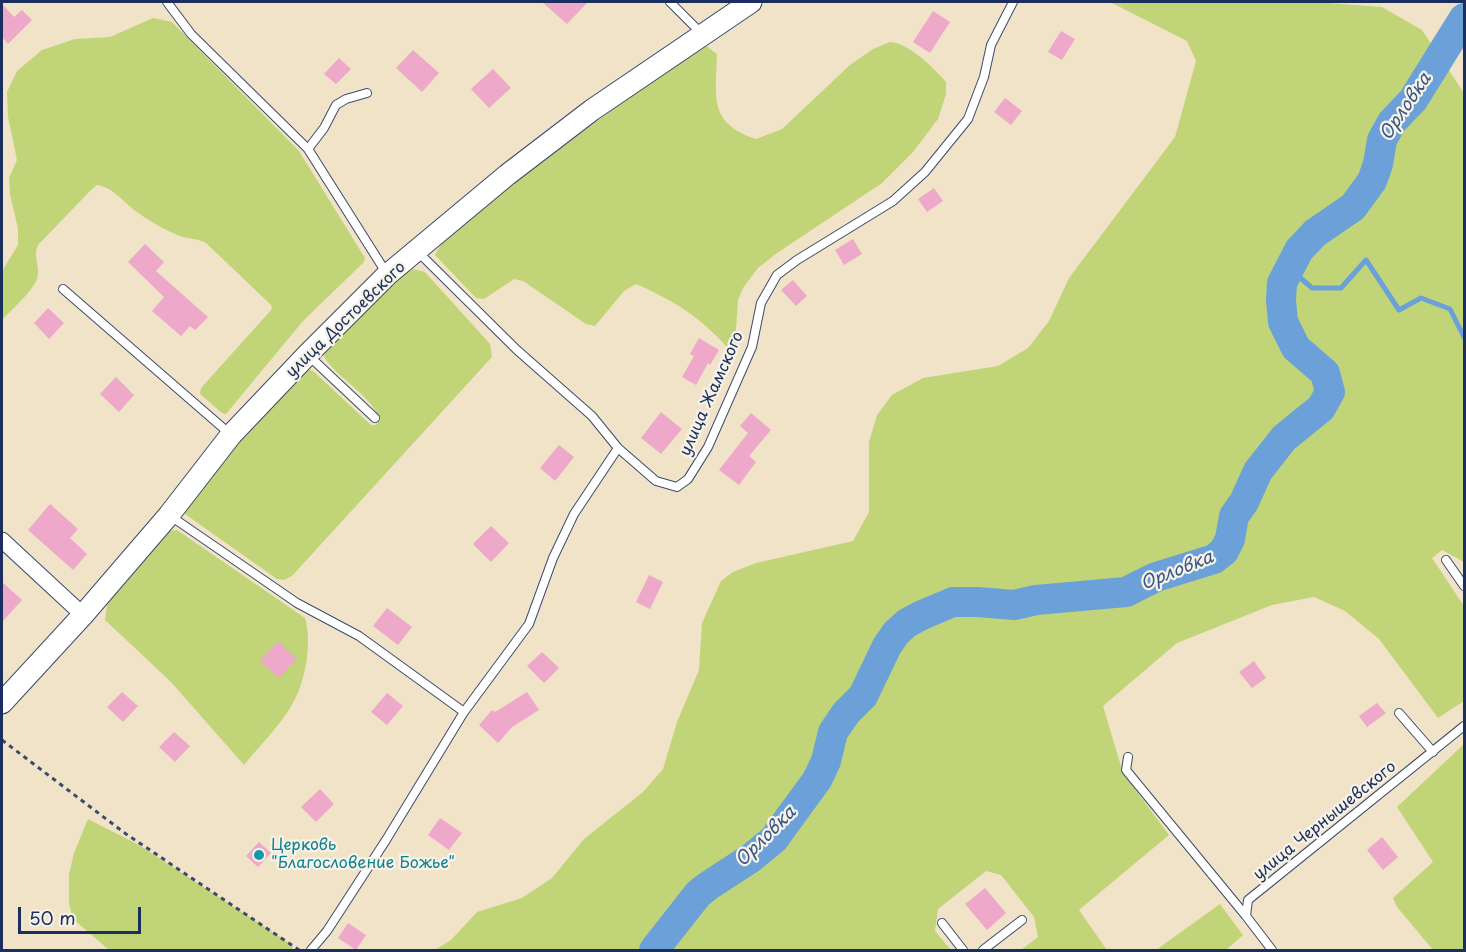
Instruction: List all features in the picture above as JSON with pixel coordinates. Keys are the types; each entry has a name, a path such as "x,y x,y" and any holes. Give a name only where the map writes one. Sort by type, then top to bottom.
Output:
{"main road":[{"name":"улица Достоевского","path":"2,703 83,615 169,515 231,435 387,275 418,252 507,175 592,110 751,2"}],"street":[{"path":"2,540 83,615"}],"lane":[{"path":"167,2 191,34 308,149 387,275"},
{"path":"670,2 702,34"},
{"name":"улица Жамского","path":"618,448 656,481 677,487 688,479 708,447 752,346 761,303 777,275 892,201 925,172 968,119 984,77 991,45 1013,2"},
{"path":"308,149 324,128 336,105 346,99 367,93"},
{"path":"311,950 327,931 386,840 464,712 530,624 553,558 574,514 618,448 592,416 517,350 418,252"},
{"path":"63,289 231,435"},
{"path":"308,354 375,418"},
{"path":"169,515 297,603 359,636 464,712"},
{"path":"1446,560 1464,586"},
{"path":"1399,713 1433,752"},
{"name":"улица Чернышевского","path":"1246,916 1248,900 1464,726"},
{"path":"1128,757 1126,770 1272,951"},
{"path":"983,951 1022,920"},
{"path":"942,924 963,951"}],"path":[{"path":"2,740 126,834 300,951"}],"green space":[{"path":"1110,2 1315,2 1382,7 1422,30 1464,93 1464,562 1442,550 1432,558 1464,606 1464,701 1438,718 1379,639 1345,611 1314,597 1272,605 1177,643 1103,706 1123,773 1169,835 1079,910 1107,950 1021,950 1038,937 1034,917 1001,875 986,871 938,909 935,931 951,950 435,950 451,940 477,912 522,898 552,878 584,839 643,792 663,769 677,722 699,670 702,623 721,581 733,572 756,563 853,541 869,512 869,442 877,415 892,395 923,378 998,366 1028,348 1049,321 1069,278 1175,137 1196,61 1187,41"},
{"path":"153,18 172,22 299,151 365,258 364,262 303,321 226,414 200,394 201,388 272,309 271,305 206,243 183,237 159,226 103,186 97,185 91,190 38,245 37,279 29,292 2,320 2,271 18,245 18,229 9,178 17,160 8,117 7,92 17,71 42,50 75,39 110,37"},
{"path":"890,42 913,51 946,82 946,94 938,119 913,152 882,183 758,268 743,288 738,300 735,343 732,347 727,347 685,310 636,284 624,291 595,326 586,324 523,281 514,279 484,299 476,298 435,255 454,230 472,216 574,138 705,45 717,54 716,96 722,116 741,133 756,139 782,129 850,65 873,49"},
{"path":"413,269 425,272 490,344 492,357 292,576 284,580 277,579 185,514 184,507 187,500 299,373 308,369 313,371 371,425 376,425 380,421 371,404 324,357 325,353 402,275"},
{"path":"177,530 305,618 308,648 299,690 285,716 244,765 171,682 105,620 107,605 113,592 166,531"},
{"path":"1464,744 1464,950 1433,950 1397,907 1393,898 1433,862 1397,807"},
{"path":"88,819 139,845 289,943 294,950 109,950 73,919 69,903 69,874 74,853"},
{"path":"1220,904 1243,935 1226,950 1156,950"}],"building":[{"path":"542,2 588,2 567,24"},
{"path":"2,4 14,17 22,10 32,20 8,44 2,37"},
{"path":"933,11 950,22 930,53 913,42"},
{"path":"1061,31 1075,39 1062,60 1048,52"},
{"path":"413,50 439,73 422,92 396,68"},
{"path":"339,58 351,69 336,84 324,74"},
{"path":"493,69 511,88 489,108 471,89"},
{"path":"1005,98 1022,111 1011,125 994,112"},
{"path":"934,188 943,201 927,212 918,199"},
{"path":"853,239 862,254 844,265 835,250"},
{"path":"145,244 164,262 156,271 208,317 195,330 190,326 181,336 152,311 164,297 128,262"},
{"path":"793,280 807,296 796,306 781,290"},
{"path":"48,308 64,323 49,339 34,323"},
{"path":"699,338 719,350 710,365 708,363 696,385 682,377 694,356 690,354"},
{"path":"116,377 134,395 119,412 100,394"},
{"path":"661,412 682,429 661,454 641,438"},
{"path":"751,413 771,430 749,456 756,462 739,485 719,470 748,433 740,426"},
{"path":"559,445 574,457 555,481 540,468"},
{"path":"50,504 78,529 70,538 87,554 73,570 28,530"},
{"path":"491,526 509,543 491,562 473,544"},
{"path":"649,575 663,582 650,609 636,602"},
{"path":"2,582 22,600 2,622"},
{"path":"387,608 412,627 398,645 373,626"},
{"path":"278,641 297,659 279,678 260,661"},
{"path":"542,652 559,668 544,683 527,666"},
{"path":"1254,661 1266,678 1252,688 1239,672"},
{"path":"122,692 138,706 123,722 107,707"},
{"path":"527,692 539,710 512,727 498,743 479,725 492,710 495,712"},
{"path":"387,693 403,706 387,725 371,712"},
{"path":"1377,703 1386,713 1367,727 1359,716"},
{"path":"174,732 190,746 175,762 159,747"},
{"path":"320,789 334,804 316,822 301,807"},
{"path":"440,818 462,833 449,850 428,835"},
{"path":"1382,837 1398,857 1383,870 1367,850"},
{"name":"Церковь \"Благословение Божье\"","path":"259,842 271,853 258,867 246,856"},
{"path":"985,888 1006,913 987,930 965,904"},
{"path":"348,923 366,935 356,950 338,938"}],"waterway":[{"name":"Орловка","path":"654,950 698,894 751,858 774,839 817,780 826,761 833,732 846,713 863,696 887,646 907,623 953,602 1014,605 1036,600 1126,592 1156,577 1214,559 1224,551 1230,539 1234,516 1244,502 1258,471 1284,438 1321,408 1330,392 1325,373 1296,348 1283,322 1282,283 1299,250 1315,233 1353,207 1372,181 1378,164 1382,140 1392,122 1413,100 1464,18"},
{"path":"1289,268 1312,288 1341,288 1366,260 1399,310 1421,298 1450,309 1464,337"}],"place":[{"name":"Церковь \"Благословение Божье\"","path":"259,855"}]}
